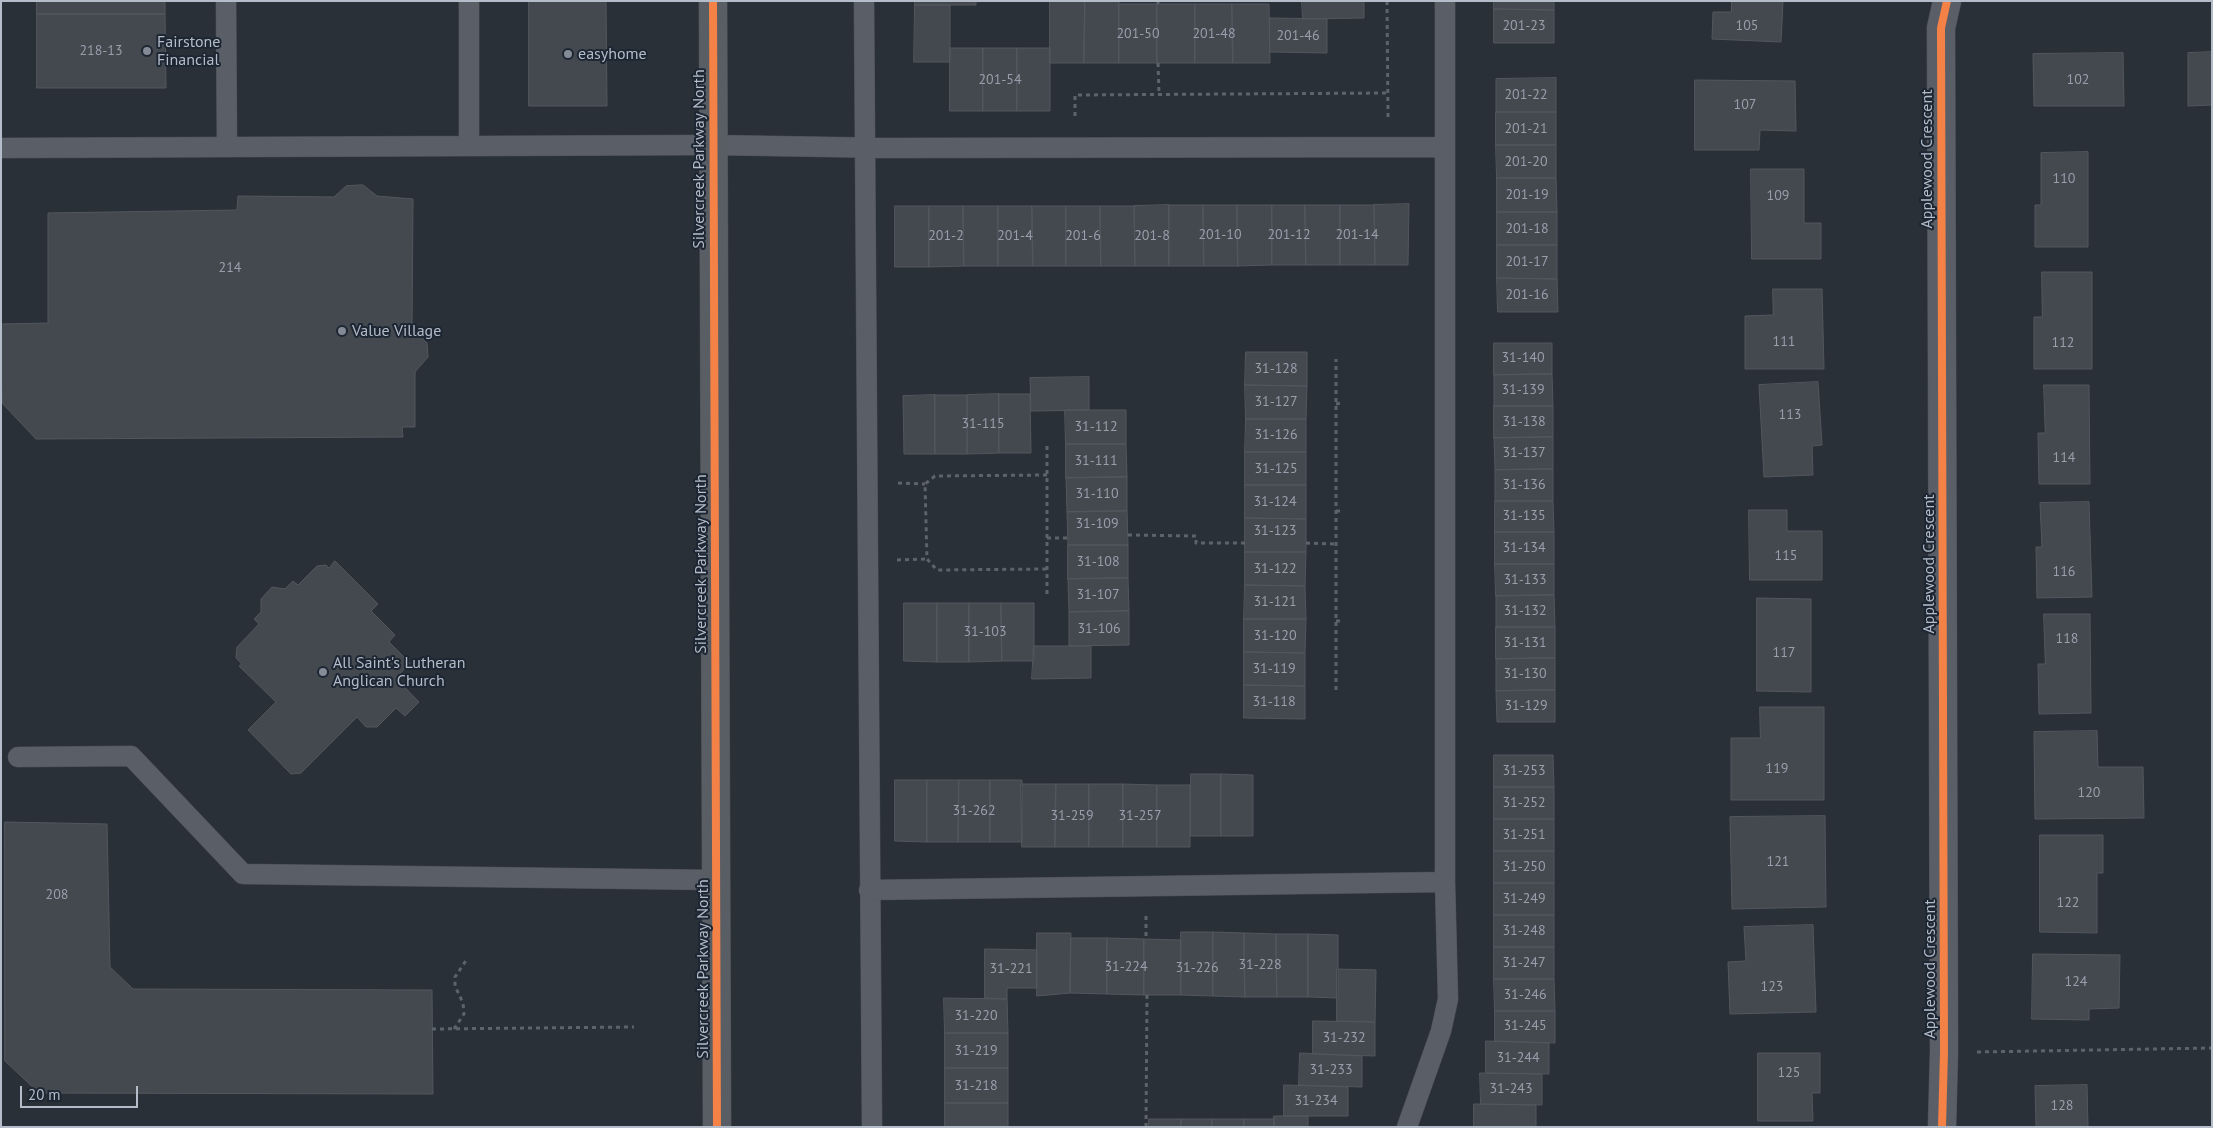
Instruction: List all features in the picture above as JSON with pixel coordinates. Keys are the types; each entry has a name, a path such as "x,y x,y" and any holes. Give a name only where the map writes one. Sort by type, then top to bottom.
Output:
{"main road":[{"name":"Silvercreek Parkway North","path":"713,1 717,1127"}],"street":[{"name":"Applewood Crescent","path":"1942,1127 1944,1052 1941,28 1948,1"}],"lane":[{"path":"226,1 227,147"},
{"path":"468,1 469,146"},
{"path":"864,1 872,1127"},
{"path":"1407,1127 1441,1031 1448,999 1445,882 1445,1"},
{"path":"1,148 713,145 866,148 1445,147"},
{"path":"18,757 131,756 243,874 716,880"},
{"path":"869,890 1445,882"}],"path":[{"path":"1387,1 1388,147"},
{"path":"1158,63 1159,94"},
{"path":"1075,148 1075,95 1388,93"},
{"path":"1336,359 1336,690"},
{"path":"1336,404 1342,403"},
{"path":"1047,446 1047,594"},
{"path":"1047,475 935,476 925,484 927,559 937,570 1048,569"},
{"path":"1336,511 1343,511"},
{"path":"1128,535 1196,536 1196,543 1245,543"},
{"path":"1047,538 1068,538"},
{"path":"1306,544 1336,544"},
{"path":"1336,621 1343,621"},
{"path":"454,1029 464,1014 463,1003 455,986 455,977 467,959"},
{"path":"1146,1127 1147,995"},
{"path":"432,1029 634,1027"},
{"path":"1944,1052 2212,1048"}],"building":[{"path":"37,1 165,1 165,14 37,14"},
{"name":"easyhome","path":"529,1 606,1 607,106 529,106"},
{"path":"915,1 976,1 976,5 915,5"},
{"path":"1050,1 1085,1 1084,63 1050,63"},
{"path":"1085,1 1119,1 1119,63 1084,63"},
{"path":"1302,1 1364,1 1364,18 1303,19"},
{"path":"1494,1 1554,1 1554,10 1494,9"},
{"path":"1732,1 1783,1 1781,42 1712,39 1713,12 1731,12"},
{"path":"1119,4 1157,4 1157,63 1119,63"},
{"path":"1157,4 1195,4 1195,63 1157,63"},
{"path":"1195,4 1232,4 1233,63 1195,63"},
{"path":"1232,4 1269,4 1270,63 1233,63"},
{"path":"915,5 950,5 950,62 914,62"},
{"path":"1494,9 1554,10 1554,43 1494,43"},
{"path":"37,14 165,14 166,88 37,88"},
{"path":"1270,18 1327,19 1327,53 1270,52"},
{"path":"950,48 983,48 983,111 950,111"},
{"path":"983,48 1017,48 1017,111 983,111"},
{"path":"1017,48 1050,48 1050,111 1017,111"},
{"path":"2212,52 2212,105 2188,106 2188,53"},
{"path":"2123,53 2124,106 2034,106 2033,54"},
{"path":"1556,78 1556,112 1496,112 1496,79"},
{"path":"1695,80 1795,81 1796,131 1760,130 1759,150 1695,150"},
{"path":"1496,112 1556,112 1556,145 1496,145"},
{"path":"1496,145 1556,145 1556,178 1497,178"},
{"path":"2088,152 2088,247 2035,247 2035,205 2041,205 2041,153"},
{"path":"1751,169 1804,169 1804,223 1821,223 1821,259 1752,259"},
{"path":"1497,178 1556,178 1557,212 1497,212"},
{"path":"363,185 377,196 413,199 412,327 427,343 428,357 415,372 415,427 402,427 403,437 36,439 2,403 1,324 48,323 48,213 237,210 238,196 334,197 346,186"},
{"path":"1409,204 1408,265 1375,265 1374,205"},
{"path":"1169,205 1203,205 1204,266 1169,266"},
{"path":"1169,205 1169,266 1135,266 1134,206"},
{"path":"1203,205 1237,205 1238,266 1204,266"},
{"path":"1237,205 1272,205 1272,265 1238,266"},
{"path":"1272,205 1305,205 1306,265 1272,265"},
{"path":"1305,205 1340,205 1340,265 1306,265"},
{"path":"1340,205 1374,205 1375,265 1340,265"},
{"path":"895,206 929,206 929,267 895,267"},
{"path":"929,206 963,206 964,266 929,267"},
{"path":"963,206 998,206 998,266 964,266"},
{"path":"998,206 1032,206 1033,266 998,266"},
{"path":"1032,206 1066,206 1066,266 1033,266"},
{"path":"1066,206 1100,206 1101,266 1066,266"},
{"path":"1100,206 1134,206 1135,266 1101,266"},
{"path":"1497,212 1557,212 1557,245 1497,245"},
{"path":"1497,245 1557,245 1557,279 1497,278"},
{"path":"2042,272 2092,272 2092,369 2034,369 2034,317 2042,317"},
{"path":"1497,278 1557,279 1558,312 1498,312"},
{"path":"1773,289 1822,289 1824,369 1745,369 1745,316 1773,315"},
{"path":"1494,343 1552,343 1552,374 1494,375"},
{"path":"1246,352 1307,352 1307,386 1245,385"},
{"path":"1552,374 1553,406 1494,406 1494,375"},
{"path":"1089,377 1089,410 1031,411 1030,378"},
{"path":"1818,382 1822,445 1812,446 1813,475 1764,477 1759,385"},
{"path":"1245,385 1307,386 1306,419 1246,419"},
{"path":"2044,385 2089,385 2090,484 2039,484 2038,433 2045,433"},
{"path":"999,394 999,453 967,454 967,395"},
{"path":"999,394 1030,394 1031,453 999,453"},
{"path":"935,395 967,395 967,454 935,454"},
{"path":"935,395 935,454 904,454 903,396"},
{"path":"1494,406 1553,406 1553,437 1494,438"},
{"path":"1065,410 1126,410 1126,444 1066,444"},
{"path":"1246,419 1306,419 1306,452 1245,452"},
{"path":"1553,437 1553,469 1495,470 1494,438"},
{"path":"1066,444 1126,444 1127,477 1066,478"},
{"path":"1245,452 1306,452 1306,485 1245,485"},
{"path":"1553,469 1553,501 1495,501 1495,470"},
{"path":"1127,477 1127,511 1067,512 1066,478"},
{"path":"1245,485 1306,485 1306,519 1245,518"},
{"path":"1495,501 1553,501 1554,532 1495,532"},
{"path":"2089,502 2092,597 2037,598 2036,547 2042,547 2040,503"},
{"path":"1749,510 1787,510 1787,531 1822,531 1822,580 1750,580"},
{"path":"1127,511 1128,545 1068,545 1067,512"},
{"path":"1245,518 1306,519 1306,552 1245,552"},
{"path":"1495,532 1554,532 1554,564 1495,564"},
{"path":"1068,545 1128,545 1128,578 1068,579"},
{"path":"1245,552 1306,552 1305,586 1245,585"},
{"name":"All Saint's Lutheran Anglican Church","path":"335,561 378,604 371,611 395,635 389,642 410,663 396,678 419,702 405,716 396,708 377,727 366,727 357,717 301,773 291,774 248,730 276,702 239,666 242,664 236,658 237,647 259,624 254,619 261,612 261,599 272,587 285,589 293,581 298,585 317,566 326,565 329,568"},
{"path":"1495,564 1554,564 1554,595 1496,596"},
{"path":"1128,578 1129,611 1069,612 1068,579"},
{"path":"1245,585 1305,586 1306,619 1244,619"},
{"path":"1554,595 1555,627 1496,627 1496,596"},
{"path":"1757,598 1811,599 1811,692 1757,691"},
{"path":"904,603 937,603 937,662 904,661"},
{"path":"937,603 969,603 969,662 937,662"},
{"path":"969,603 1001,603 1002,661 969,662"},
{"path":"1001,603 1034,603 1034,661 1002,661"},
{"path":"1129,611 1129,645 1069,646 1069,612"},
{"path":"2044,614 2090,614 2091,713 2039,714 2038,664 2045,664"},
{"path":"1244,619 1306,619 1305,653 1244,652"},
{"path":"1496,627 1555,627 1555,658 1496,659"},
{"path":"1034,646 1091,646 1091,678 1032,679"},
{"path":"1244,652 1305,653 1305,686 1244,685"},
{"path":"1555,658 1555,690 1496,691 1496,659"},
{"path":"1244,685 1305,686 1305,719 1244,718"},
{"path":"1555,690 1555,722 1497,722 1496,691"},
{"path":"1760,707 1824,707 1824,800 1731,800 1731,738 1760,738"},
{"path":"2097,731 2098,767 2143,767 2144,818 2035,819 2034,732"},
{"path":"1494,755 1553,755 1554,787 1494,787"},
{"path":"1191,774 1221,774 1221,836 1191,836"},
{"path":"1221,774 1253,775 1253,836 1221,836"},
{"path":"895,780 927,780 927,842 895,841"},
{"path":"927,780 959,780 958,842 927,842"},
{"path":"959,780 990,780 990,842 958,842"},
{"path":"990,780 1022,780 1022,842 990,842"},
{"path":"1021,784 1056,784 1055,847 1022,847"},
{"path":"1056,784 1089,784 1089,847 1055,847"},
{"path":"1089,784 1123,784 1123,847 1089,847"},
{"path":"1123,784 1157,785 1157,847 1123,847"},
{"path":"1157,785 1190,785 1190,847 1157,847"},
{"path":"1494,787 1554,787 1554,819 1494,819"},
{"path":"1825,816 1826,907 1732,909 1730,817"},
{"path":"1494,819 1554,819 1554,851 1494,851"},
{"path":"5,822 107,824 110,967 133,989 432,990 433,1094 39,1093 5,1061"},
{"path":"2040,835 2103,835 2103,873 2097,873 2097,933 2040,932"},
{"path":"1494,851 1554,851 1554,883 1494,883"},
{"path":"1494,883 1554,883 1554,915 1494,915"},
{"path":"1494,915 1554,915 1554,947 1494,947"},
{"path":"1813,925 1816,1012 1730,1014 1728,962 1746,961 1744,927"},
{"path":"1181,932 1213,932 1213,996 1181,995"},
{"path":"1213,932 1244,933 1245,997 1213,996"},
{"path":"1037,933 1071,933 1070,993 1037,996"},
{"path":"1244,933 1276,934 1277,997 1245,997"},
{"path":"1276,934 1308,934 1308,997 1277,997"},
{"path":"1308,934 1338,935 1338,998 1308,997"},
{"path":"1071,938 1107,938 1107,994 1070,993"},
{"path":"1107,938 1144,939 1144,995 1107,994"},
{"path":"1144,939 1181,940 1181,995 1144,995"},
{"path":"1494,947 1554,947 1554,979 1494,979"},
{"path":"985,949 1037,950 1037,988 1007,988 1007,999 985,998"},
{"path":"2033,954 2120,955 2119,1008 2089,1009 2089,1020 2032,1019"},
{"path":"1337,969 1376,970 1375,1022 1337,1021"},
{"path":"1494,979 1554,979 1555,1011 1495,1011"},
{"path":"944,998 1007,999 1008,1033 945,1033"},
{"path":"1495,1011 1555,1011 1555,1043 1495,1041"},
{"path":"1313,1021 1375,1022 1375,1056 1313,1054"},
{"path":"945,1033 1008,1033 1008,1068 945,1068"},
{"path":"1486,1041 1549,1043 1549,1074 1486,1073"},
{"path":"1300,1053 1362,1056 1362,1087 1299,1085"},
{"path":"1758,1053 1820,1053 1820,1093 1812,1093 1813,1121 1758,1121"},
{"path":"945,1068 1008,1068 1008,1103 945,1103"},
{"path":"1480,1073 1542,1074 1542,1105 1481,1104"},
{"path":"1284,1085 1348,1087 1348,1116 1284,1116"},
{"path":"2087,1085 2088,1127 2036,1127 2035,1086"},
{"path":"945,1103 1008,1103 1008,1127 945,1127"},
{"path":"1474,1104 1536,1105 1536,1127 1474,1127"},
{"path":"1274,1116 1308,1116 1308,1127 1274,1127"},
{"path":"1149,1119 1181,1119 1181,1127 1149,1127"},
{"path":"1181,1119 1212,1119 1212,1127 1181,1127"},
{"path":"1212,1119 1244,1119 1244,1127 1212,1127"},
{"path":"1244,1119 1275,1119 1274,1127 1244,1127"}],"cycle path":[{"path":"713,1 717,1127"},
{"path":"1942,1127 1944,1052 1941,28 1947,1"}],"place":[{"name":"Fairstone Financial","path":"147,51"},
{"name":"easyhome","path":"568,54"},
{"name":"Value Village","path":"342,331"},
{"name":"All Saint's Lutheran Anglican Church","path":"323,672"}]}
